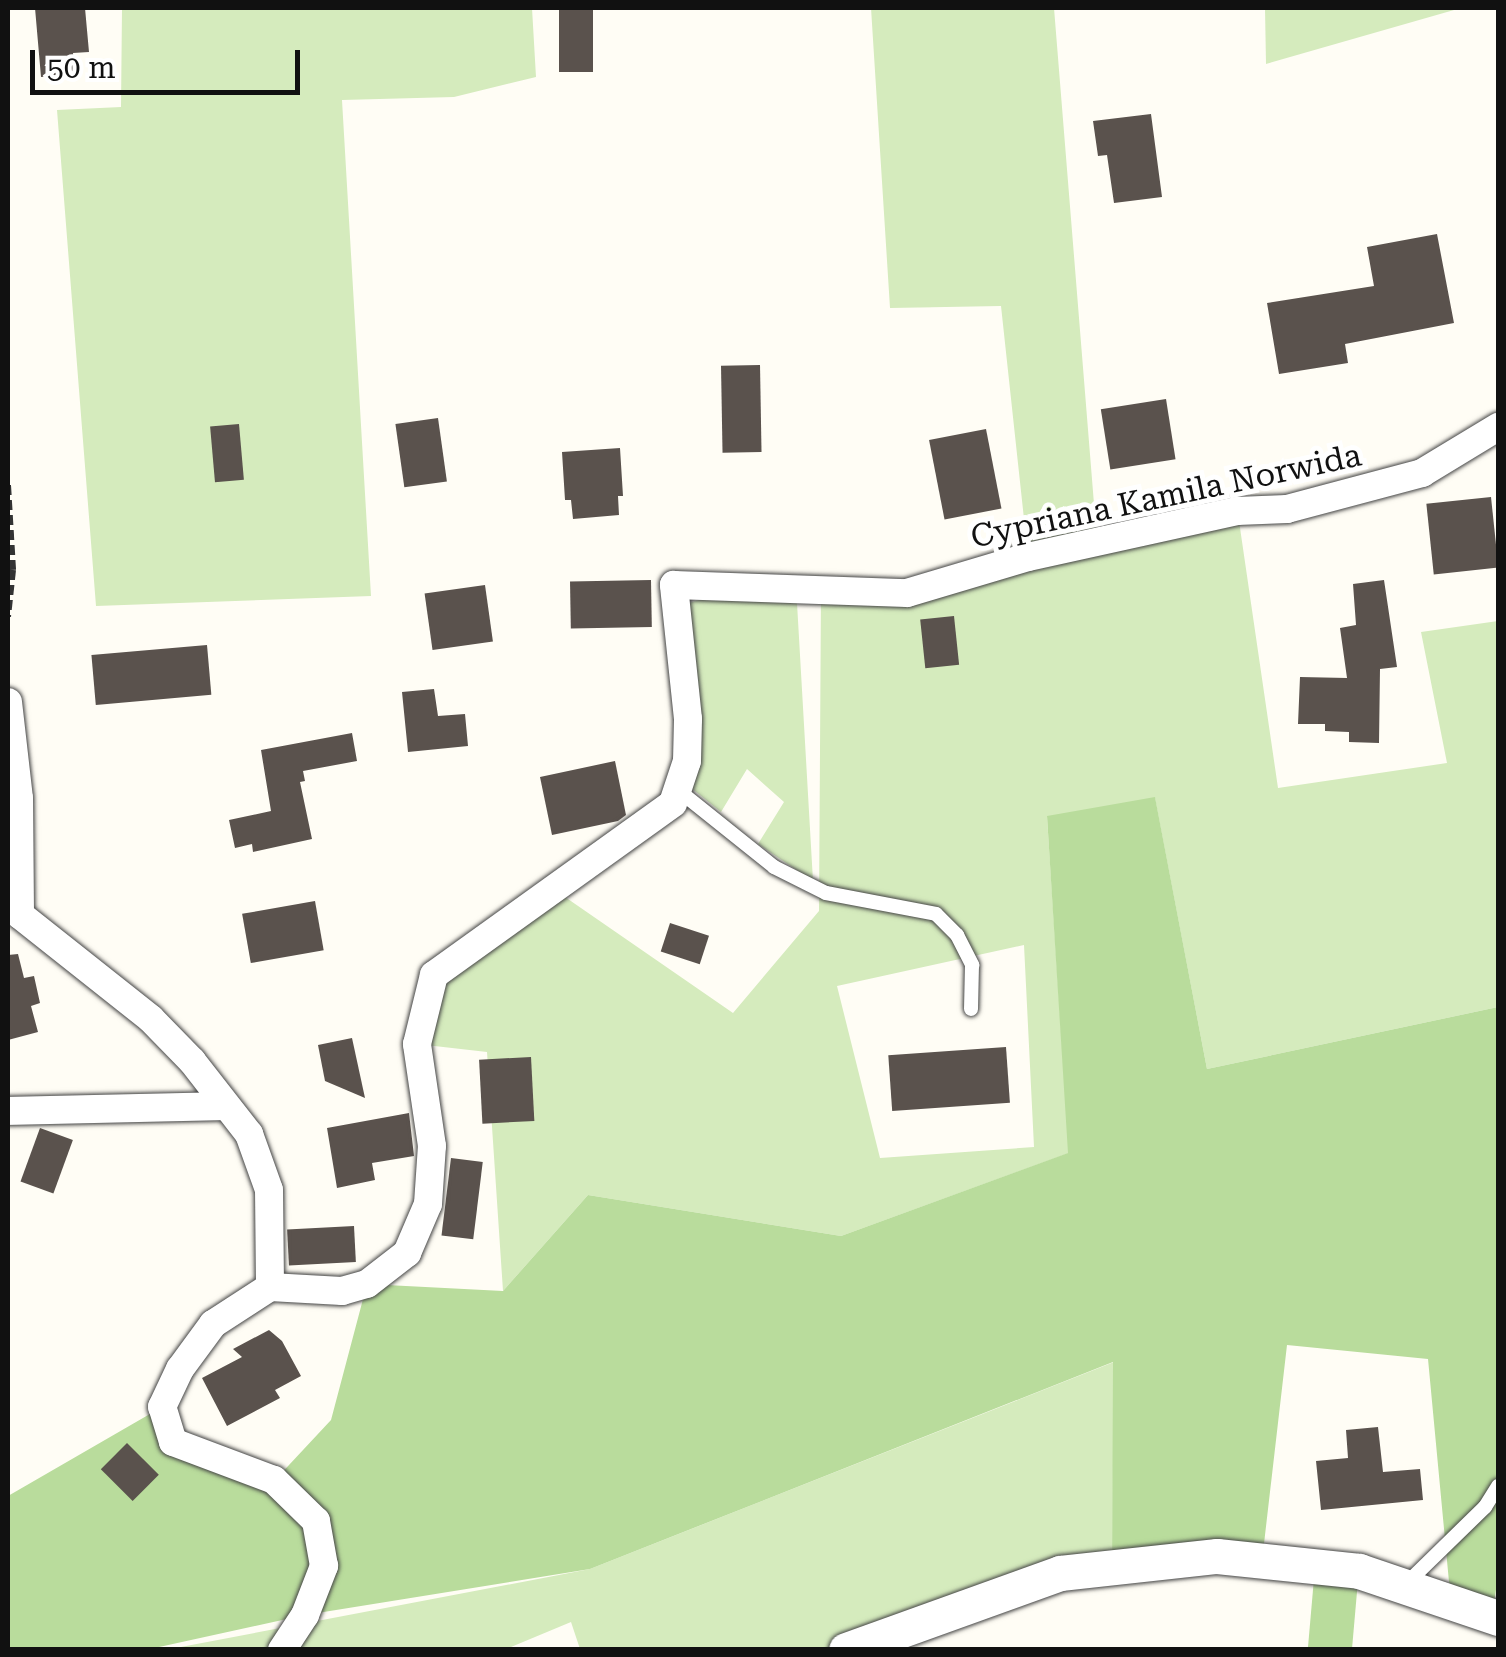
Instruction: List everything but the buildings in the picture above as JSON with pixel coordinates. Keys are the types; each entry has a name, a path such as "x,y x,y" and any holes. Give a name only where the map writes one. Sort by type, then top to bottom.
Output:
{"street":[{"name":"Cypriana Kamila Norwida","path":"677,789 687,761 688,719 674,586 907,593 1028,557 1238,511 1287,510 1422,474 1498,428"},
{"path":"8,702 19,798 20,916 152,1019 192,1061 250,1134 269,1190 270,1287"},
{"path":"282,1650 305,1615 324,1566 316,1521 274,1480 173,1442 162,1407 180,1369 213,1324 270,1287 342,1292 367,1284 407,1253 428,1204 432,1146 417,1044 434,975 673,803 677,789"},
{"path":"8,1111 225,1106"},
{"path":"846,1650 1060,1572 1217,1556 1359,1572 1498,1618"}],"lane":[{"path":"677,789 774,867 826,892 936,914 958,934 972,965 971,1009"},
{"path":"1404,1586 1485,1507 1498,1486"}],"path":[{"path":"8,485 13,570 8,617"}],"green space":[{"path":"122,8 532,8 536,77 454,97 342,100 371,596 96,606 57,110 121,107"},
{"path":"871,8 1054,8 1097,541 1239,521 1278,788 1447,763 1421,632 1498,621 1498,1007 1207,1069 1155,798 1047,817 1069,1153 841,1236 588,1195 503,1291 487,1052 417,1044 434,975 552,888 733,1013 819,911 821,590 907,593 1028,556 1001,306 890,308","holes":["1024,945 1034,1147 880,1158 837,986"]},
{"path":"1265,8 1461,8 1266,64"},
{"path":"709,597 797,603 813,881 758,844 784,802 747,769 721,812 690,787 689,603"},
{"path":"1155,797 1207,1069 1498,1007 1498,1576 1492,1617 1451,1603 1428,1359 1287,1345 1262,1561 1112,1567 1113,1362 590,1569 305,1615 150,1649 8,1649 8,1496 162,1407 173,1442 275,1480 331,1420 367,1284 503,1291 588,1195 841,1236 1068,1153 1047,816"},
{"path":"1114,1362 1112,1567 847,1649 580,1649 571,1622 506,1649 165,1650 590,1569"},
{"path":"1315,1567 1359,1571 1352,1650 1308,1649"}]}
